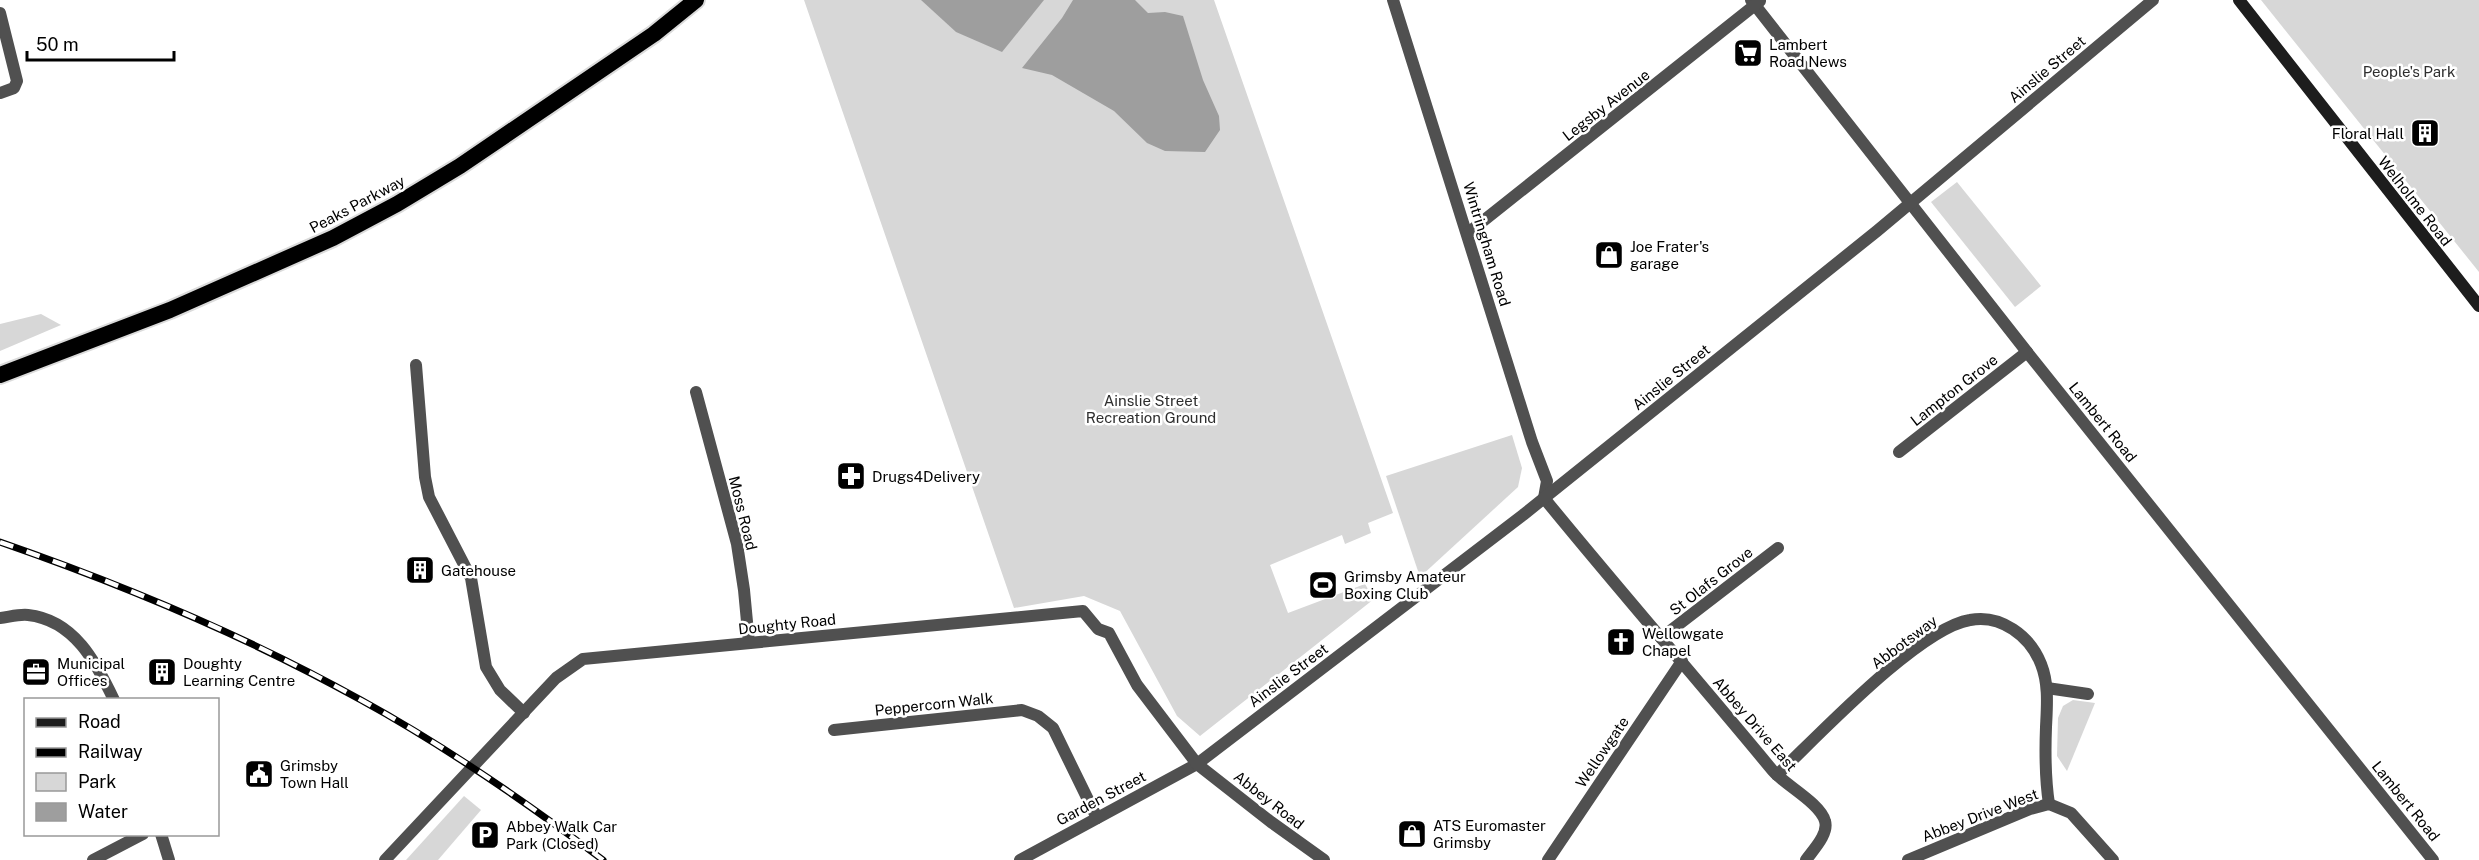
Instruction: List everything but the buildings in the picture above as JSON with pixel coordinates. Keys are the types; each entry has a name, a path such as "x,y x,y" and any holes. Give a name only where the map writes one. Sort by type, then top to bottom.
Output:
{"highway":[{"name":"Peaks Parkway","path":"0,375 170,310 333,238 397,204 460,166 654,34 696,0"}],"main road":[{"name":"Welholme Road","path":"2239,0 2479,306"}],"street":[{"name":"Wintringham Road","path":"1393,0 1532,442 1547,481 1544,498"},
{"name":"Ainslie Street","path":"1197,764 1544,498 1911,203 2153,0"},
{"name":"Legsby Avenue","path":"1468,233 1756,2"},
{"name":"Lambert Road","path":"1756,2 2027,352 2433,860"},
{"path":"0,13 17,72 14,88 0,93"},
{"name":"Lampton Grove","path":"1899,452 2027,352"},
{"path":"416,365 424,477 429,497 471,578 486,667 500,690 524,713"},
{"name":"Moss Road","path":"696,392 736,544 744,590 749,643"},
{"name":"Abbey Drive East","path":"1544,498 1619,591 1682,661 1777,775 1822,813 1826,823 1824,833 1806,860"},
{"name":"St Olafs Grove","path":"1661,638 1778,548"},
{"name":"Doughty Road","path":"385,860 556,678 583,659 1083,611 1098,629 1109,633 1137,686 1197,764"},
{"path":"0,618 25,615 39,617 70,632 94,660 113,698"},
{"name":"Abbotsway","path":"1777,775 1896,663 1957,624 1969,620 1995,621 2018,633 2041,662 2047,688 2045,779 2049,804"},
{"name":"Wellowgate","path":"1548,860 1682,661"},
{"path":"2047,688 2088,694"},
{"name":"Peppercorn Walk","path":"834,730 1022,710 1038,716 1053,728 1097,818"},
{"name":"Garden Street","path":"1020,860 1197,764"},
{"name":"Abbey Road","path":"1197,764 1270,822 1324,860"},
{"name":"Abbey Drive West","path":"1908,860 2030,808 2049,804 2072,813 2113,860"},
{"path":"93,860 139,836"},
{"path":"162,836 169,860"}],"green space":[{"name":"Ainslie Street Recreation Ground","path":"804,0 1214,0 1393,513 1368,523 1371,533 1345,544 1342,535 1270,565 1288,613 1365,584 1374,599 1200,736 1177,716 1120,611 1084,596 1014,608"},
{"name":"People's Park","path":"2261,0 2479,0 2479,272"},
{"path":"1957,182 2041,286 2015,307 1931,202"},
{"path":"41,314 61,325 0,351 0,324"},
{"path":"1512,435 1522,468 1518,487 1420,577 1386,476"},
{"path":"2073,700 2095,703 2067,771 2057,756 2058,718 2063,706"},
{"path":"464,796 481,810 438,860 406,860"}],"water":[{"path":"921,0 1044,0 1002,52 956,32"},
{"path":"1073,0 1135,0 1148,13 1165,12 1183,16 1203,80 1219,116 1220,130 1205,152 1165,151 1147,143 1114,111 1052,75 1022,68 1062,18"}],"railway":[{"path":"0,542 184,613 318,677 454,756 515,796 603,860"}],"place":[{"name":"Lambert Road News","path":"1748,53"},
{"name":"Floral Hall","path":"2425,133"},
{"name":"Joe Frater's garage","path":"1609,255"},
{"name":"Drugs4Delivery","path":"851,476"},
{"name":"Gatehouse","path":"420,570"},
{"name":"Grimsby Amateur Boxing Club","path":"1323,585"},
{"name":"Wellowgate Chapel","path":"1621,642"},
{"name":"Municipal Offices","path":"36,672"},
{"name":"Doughty Learning Centre","path":"162,672"},
{"name":"Grimsby Town Hall","path":"259,774"},
{"name":"ATS Euromaster Grimsby","path":"1412,834"},
{"name":"Abbey Walk Car Park (Closed)","path":"485,835"}]}
